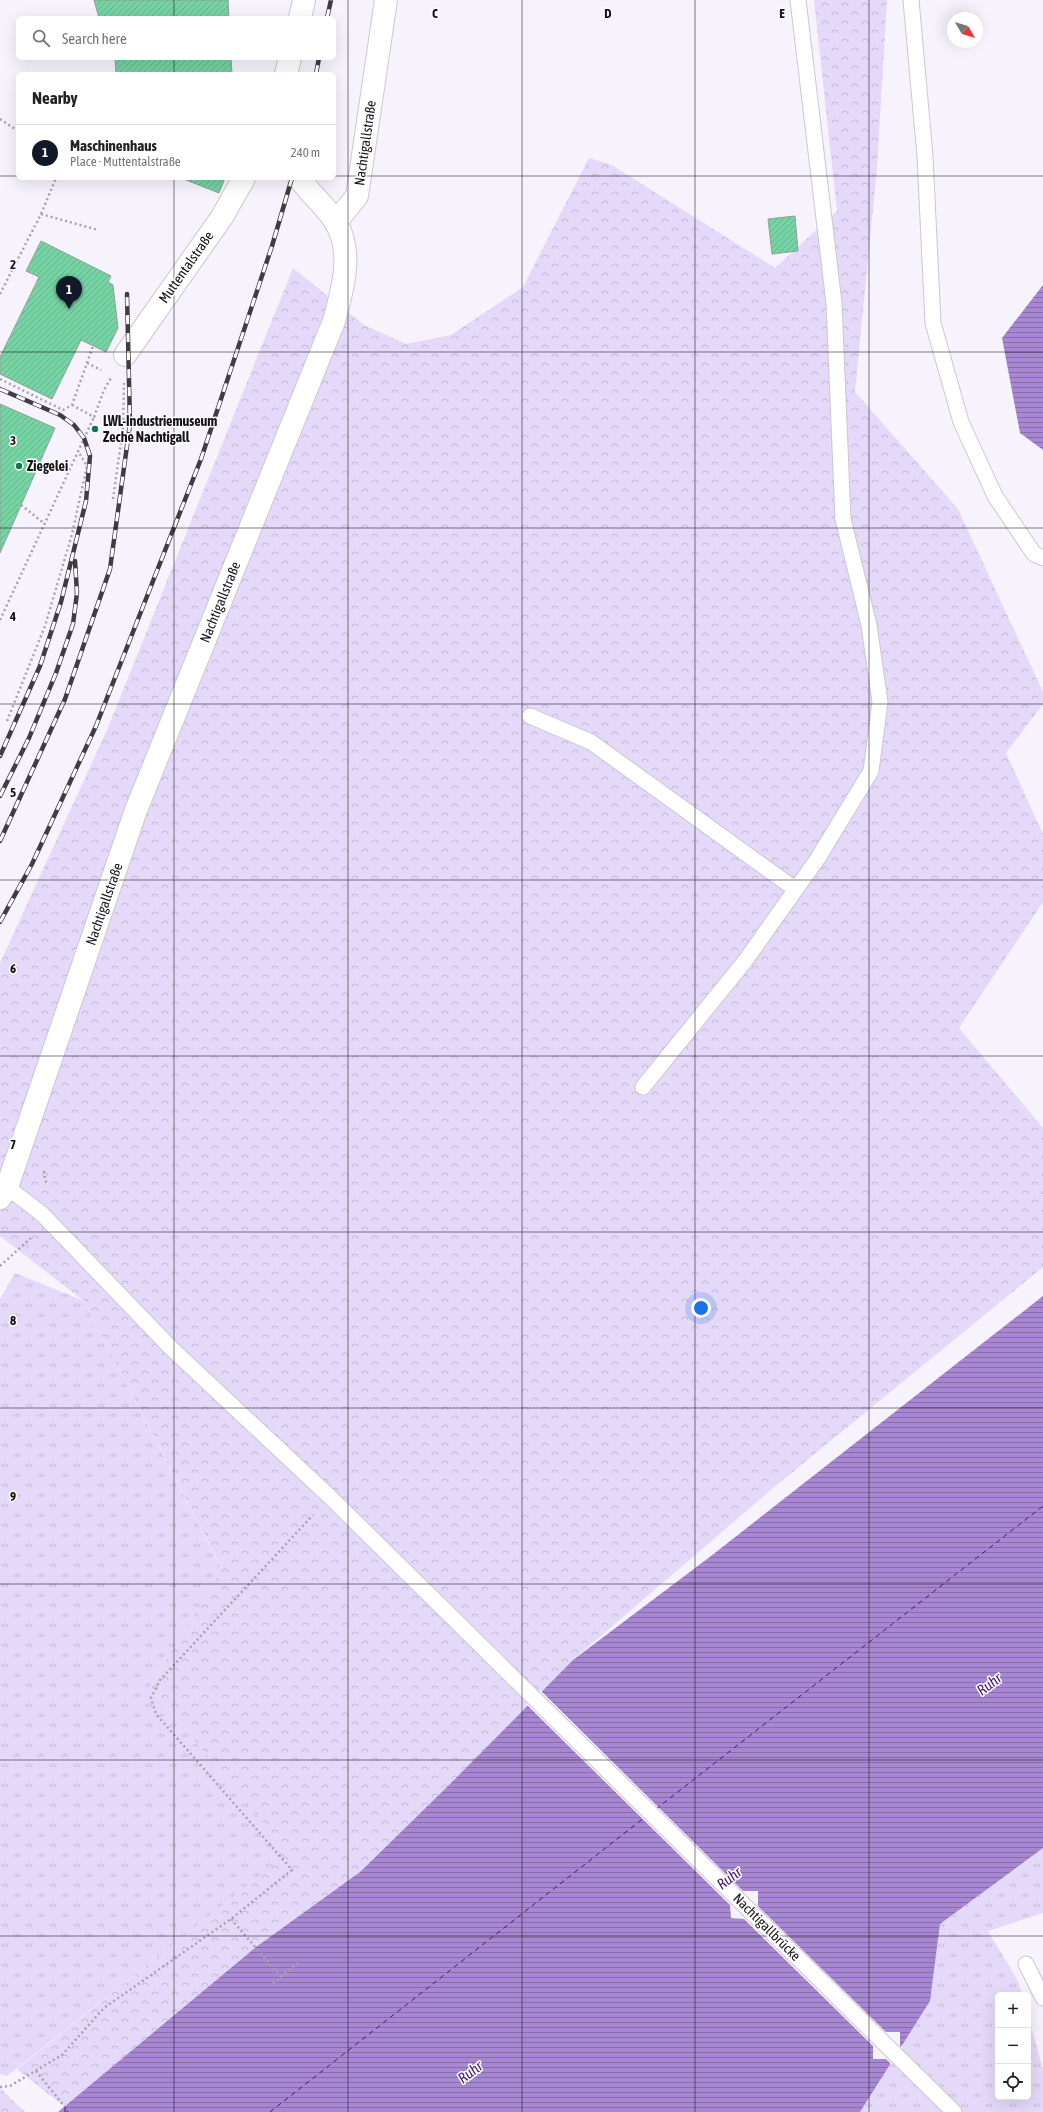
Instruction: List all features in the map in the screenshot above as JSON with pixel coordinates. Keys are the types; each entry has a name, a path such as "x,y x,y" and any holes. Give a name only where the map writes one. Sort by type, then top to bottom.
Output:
{"street":[{"path":"300,16 304,0"},
{"name":"Nachtigallstraße","path":"4,1192 136,810 334,321 345,280 342,237 336,222 357,196 386,0"},
{"path":"286,72 290,60"},
{"name":"Muttentalstraße","path":"125,355 222,217 243,180"},
{"path":"301,180 336,222"}],"lane":[{"path":"643,1087 745,961 818,858 871,771 880,702 869,625 843,519 834,303 798,0"},
{"path":"911,0 925,156 932,324 961,422 995,496 1034,554 1043,558"},
{"path":"530,716 591,742 795,889"},
{"name":"Nachtigallbrücke","path":"4,1192 50,1222 171,1348 330,1498 529,1692 954,2112"},
{"path":"1026,1964 1043,1998"}],"path":[{"path":"0,119 16,130"},
{"path":"0,294 41,214 55,180"},
{"path":"41,214 98,230"},
{"path":"0,380 62,410 72,405 93,346"},
{"path":"0,620 94,417 104,390 125,355"},
{"path":"113,499 123,428 125,355"},
{"path":"72,405 94,417"},
{"path":"7,721 45,626 72,534 87,466 78,451"},
{"path":"21,505 45,524"},
{"path":"0,1266 50,1222"},
{"path":"0,2087 10,2086 36,2072 62,2055 104,2008 231,1919 292,1870 156,1714 151,1698 160,1680 298,1532"},
{"path":"231,1919 281,1977"},
{"path":"273,1983 299,1962"},
{"path":"36,2072 64,2107"}],"green space":[{"path":"814,0 887,0 877,168 855,392 958,509 1043,692 1043,704 1006,753 1043,834 1043,902 959,1028 1043,1128 1043,1267 773,1488 573,1660 360,1872 256,1947 65,2107 17,2069 288,1853 150,1687 222,1569 84,1301 0,1236 0,963 107,730 293,268 364,325 406,344 451,335 523,287 589,158 610,164 775,268 837,211"},
{"path":"15,1273 84,1301 222,1570 150,1687 289,1853 7,2076 0,2074 0,1299"},
{"path":"1043,1848 1043,1913 988,1931 1018,1981 1021,1992 995,1992 995,2100 1031,2100 1031,2027 1043,2069 1043,2112 860,2112 930,2001 940,1924"},
{"path":"0,2088 25,2112 0,2112"}],"water":[{"path":"1043,285 1043,450 1020,433 1002,338"},
{"name":"Ruhr","path":"1043,1296 1043,1848 940,1924 930,2001 860,2112 58,2112 256,1947 360,1872 573,1660 711,1556"}],"pier":[{"path":"540,1690 743,1891 758,1891 758,1906 886,2032 900,2032 900,2046 903,2048 892,2065 886,2059 873,2059 873,2046 744,1919 731,1918 730,1905 526,1704"}],"building":[{"path":"94,0 228,0 229,16 98,16"},
{"path":"115,60 231,60 232,72 116,72"},
{"path":"186,180 224,180 219,193"},
{"path":"795,216 798,251 772,254 768,219"},
{"path":"41,241 111,276 108,282 113,285 118,328 106,352 81,340 52,399 0,374 0,357 39,277 26,271"},
{"name":"Ziegelei","path":"0,404 55,428 0,553"}],"ferry route":[{"path":"656,1809 1043,1506"},
{"path":"270,2112 645,1817"},
{"path":"65,2112 65,2107 68,2112"}],"railway":[{"path":"327,16 331,0"},
{"path":"316,72 319,60"},
{"path":"0,922 32,864 96,726 201,459 272,246 291,180"},
{"path":"0,841 65,699 110,569 130,424 127,294"},
{"path":"0,389 60,415 74,425 84,438 90,456 86,501 61,602 40,666 0,756"},
{"path":"0,796 29,738 56,673 73,624 77,593 75,561"}],"place":[{"name":"Maschinenhaus","path":"69,309"},
{"name":"LWL-Industriemuseum Zeche Nachtigall","path":"95,429"},
{"name":"Ziegelei","path":"19,466"}]}
